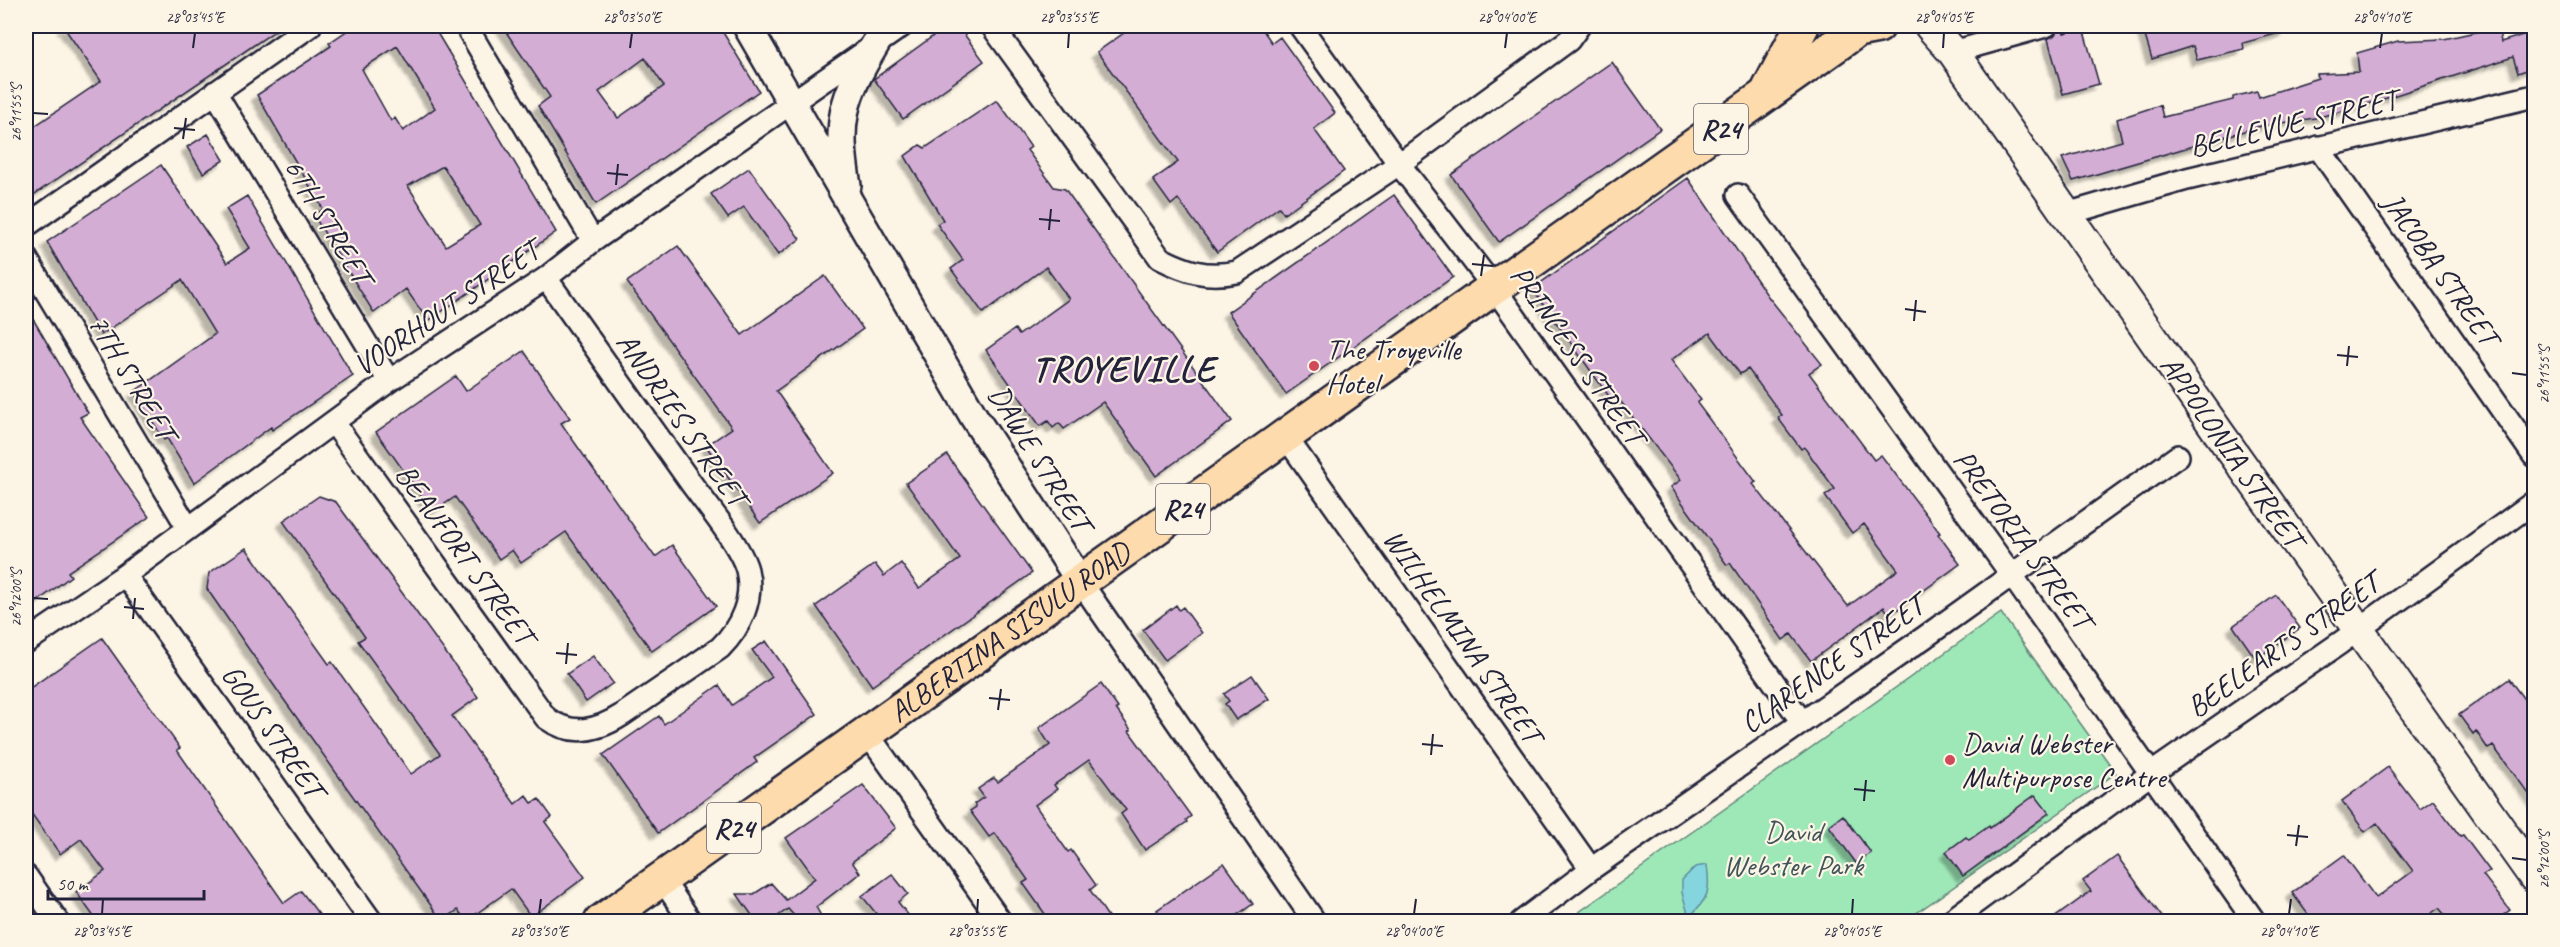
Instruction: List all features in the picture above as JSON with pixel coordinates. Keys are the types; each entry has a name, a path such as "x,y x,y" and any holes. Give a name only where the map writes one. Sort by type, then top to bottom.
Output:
{"main road":[{"path":"1764,99 1785,63 1802,26"},
{"name":"APPOLONIA STREET","path":"1930,26 1953,52 2535,877"},
{"name":"ALBERTINA SISULU ROAD","path":"602,921 1865,27"}],"street":[{"path":"26,226 310,26"},
{"path":"466,26 593,241"},
{"name":"DAWE STREET","path":"747,26 794,103 974,417 1080,581 1315,921"},
{"name":"VOORHOUT STREET","path":"26,642 125,574 389,381 546,278 593,241 902,26"},
{"path":"992,26 1161,258 1178,268 1198,275 1218,276 1237,272 1399,165 1569,40 1579,26"},
{"name":"PRINCESS STREET","path":"1300,26 1399,165 1495,289 1802,722"},
{"path":"1953,52 2046,26"},
{"path":"850,201 842,158 844,107 856,75 876,43"},
{"name":"6TH STREET","path":"215,92 389,381"},
{"name":"BELLEVUE STREET","path":"2066,214 2187,178 2535,96"},
{"name":"JACOBA STREET","path":"2318,147 2535,456"},
{"name":"PRETORIA STREET","path":"1738,195 2011,574 2255,921"},
{"name":"7TH STREET","path":"26,258 188,528"},
{"name":"ANDRIES STREET","path":"546,278 742,558 747,570 747,603"},
{"name":"BEAUFORT STREET","path":"334,423 546,718 563,728 584,731 607,725 725,643 743,618 747,603"},
{"name":"WILHELMINA STREET","path":"1286,437 1591,869"},
{"name":"CLARENCE STREET","path":"1521,921 1591,869 1925,637 2178,456"},
{"name":"BEELEARTS STREET","path":"1949,921 2152,773 2359,629 2535,502"},
{"name":"GOUS STREET","path":"125,574 372,921"},
{"path":"867,734 1001,921"},
{"path":"26,876 58,921"},
{"path":"662,879 691,921"}],"green space":[{"name":"David Webster Multipurpose Centre","path":"2001,613 2116,773 1905,921 1565,922"}],"water":[{"path":"1707,865 1709,882 1707,894 1689,917 1682,893 1682,880 1695,867"}],"building":[{"path":"63,26 282,26 26,200 26,132 101,81"},
{"path":"354,26 433,26 556,232 428,321 406,289 374,313 314,216 323,209 257,95 331,46 329,43","holes":["397,46 435,108 403,131 395,118 391,121 362,69","443,166 480,225 446,246 408,186"]},
{"path":"502,26 719,26 759,91 596,204 538,106 550,97","holes":["645,58 664,86 618,118 599,92"]},
{"path":"947,26 958,26 984,61 903,119 874,79"},
{"path":"1134,26 1260,26 1272,43 1280,37 1335,113 1314,129 1344,171 1284,214 1279,207 1217,252 1178,199 1171,205 1153,180 1178,162 1097,52"},
{"path":"2058,26 2063,26 2064,33 2083,28 2099,84 2063,94 2048,39 2055,34"},
{"path":"2142,26 2287,26 2287,31 2243,43 2244,49 2197,60 2193,46 2152,59"},
{"path":"2498,27 2501,42 2535,31 2535,67 2518,73 2513,57 2362,106 2315,118 2261,126 2073,181 2062,158 2122,141 2117,119 2160,105 2163,117 2233,100 2233,97 2257,91 2259,97 2318,78 2317,74 2359,72 2357,53 2398,41 2444,39"},
{"path":"1612,62 1660,129 1499,242 1451,175"},
{"path":"997,100 1031,147 1027,150 1054,187 1065,189 1232,421 1156,476 1103,402 1064,429 1059,423 1053,428 1048,421 1040,426 986,350 1015,329 1019,335 1069,299 1046,267 983,313 951,269 963,260 937,224 943,220 905,156 920,145 925,148"},
{"path":"208,134 224,160 203,173 187,147"},
{"path":"161,165 227,263 250,248 226,209 247,196 353,376 272,430 271,427 194,483 167,438 164,440 134,392 215,334 182,280 101,335 47,242"},
{"path":"749,168 800,239 778,255 744,207 728,218 711,194"},
{"path":"1688,178 1767,295 1822,364 1809,373 1874,460 1881,455 1940,533 1938,534 1960,564 1890,615 1884,607 1811,661 1791,634 1783,640 1730,563 1727,565 1671,487 1681,480 1618,398 1613,402 1532,289","holes":["1710,333 1740,374 1748,369 1782,415 1778,418 1801,449 1804,447 1835,489 1825,496 1852,533 1864,524 1898,570 1848,606 1753,484 1756,482 1697,403 1701,400 1671,360"]},
{"path":"1394,195 1453,277 1286,394 1228,312"},
{"path":"678,246 742,335 825,276 863,329 776,391 833,473 760,523 706,446 732,428 627,282"},
{"path":"26,307 88,413 80,417 149,517 68,572 71,576 26,610"},
{"path":"524,351 570,418 561,423 655,557 672,545 716,606 652,651 566,532 521,563 512,550 499,559 455,497 433,512 376,432 456,376 466,391"},
{"path":"947,455 1032,573 872,686 816,606 875,564 884,576 901,563 919,588 960,559 906,483"},
{"path":"319,496 336,502 478,697 452,716 515,804 526,795 532,803 539,799 552,817 545,822 585,877 531,917 511,889 466,921 458,910 442,921 207,589 209,573 246,548 329,664 332,662 411,774 440,754 358,641 365,637 283,521"},
{"path":"2276,595 2300,628 2256,659 2233,626"},
{"path":"1176,605 1179,610 1183,607 1202,633 1165,660 1143,630"},
{"path":"102,638 180,748 177,750 284,903 301,891 324,921 97,921 76,892 105,871 81,839 60,854 26,806 26,691"},
{"path":"766,641 817,714 754,758 757,762 658,833 603,755 659,716 664,724 719,685 732,705 772,677 752,650"},
{"path":"593,656 613,683 586,702 567,674"},
{"path":"1252,675 1269,699 1236,720 1225,704 1229,701 1224,694"},
{"path":"2509,679 2535,714 2535,802 2493,746 2488,749 2476,731 2473,734 2459,715"},
{"path":"1101,684 1118,708 1116,709 1131,730 1129,731 1191,816 1186,820 1187,822 1145,850 1121,814 1126,810 1089,760 1054,785 1057,789 1035,805 1068,852 1071,850 1096,885 1090,890 1111,921 1050,921 1023,883 1028,880 995,833 989,837 970,811 976,807 974,804 984,797 978,789 994,778 998,782 1050,745 1039,728"},
{"path":"2388,767 2420,809 2433,800 2460,836 2463,835 2490,871 2483,875 2510,910 2495,921 2450,921 2439,908 2420,921 2313,921 2292,893 2344,855 2376,898 2413,871 2377,823 2365,832 2342,801"},
{"path":"863,785 896,828 852,862 860,873 816,907 824,921 799,921 788,909 771,921 756,921 737,894 754,894 771,883 786,900 815,878 786,838"},
{"path":"2035,795 2049,813 1963,876 1946,852 1966,837 1969,840 1989,826 1990,828"},
{"path":"1843,815 1871,853 1856,863 1829,826"},
{"path":"2117,856 2165,921 2050,921 2091,891 2083,881"},
{"path":"1224,863 1253,904 1228,921 1166,921 1157,910"},
{"path":"892,874 908,894 898,902 913,921 882,921 862,896"}],"place":[{"name":"The Troyeville Hotel","path":"1314,366"},
{"name":"David Webster Multipurpose Centre","path":"1950,760"}],"district":[{"name":"TROYEVILLE","path":"1124,369"}],"park label":[{"name":"David Webster Park","path":"1793,848"}]}
